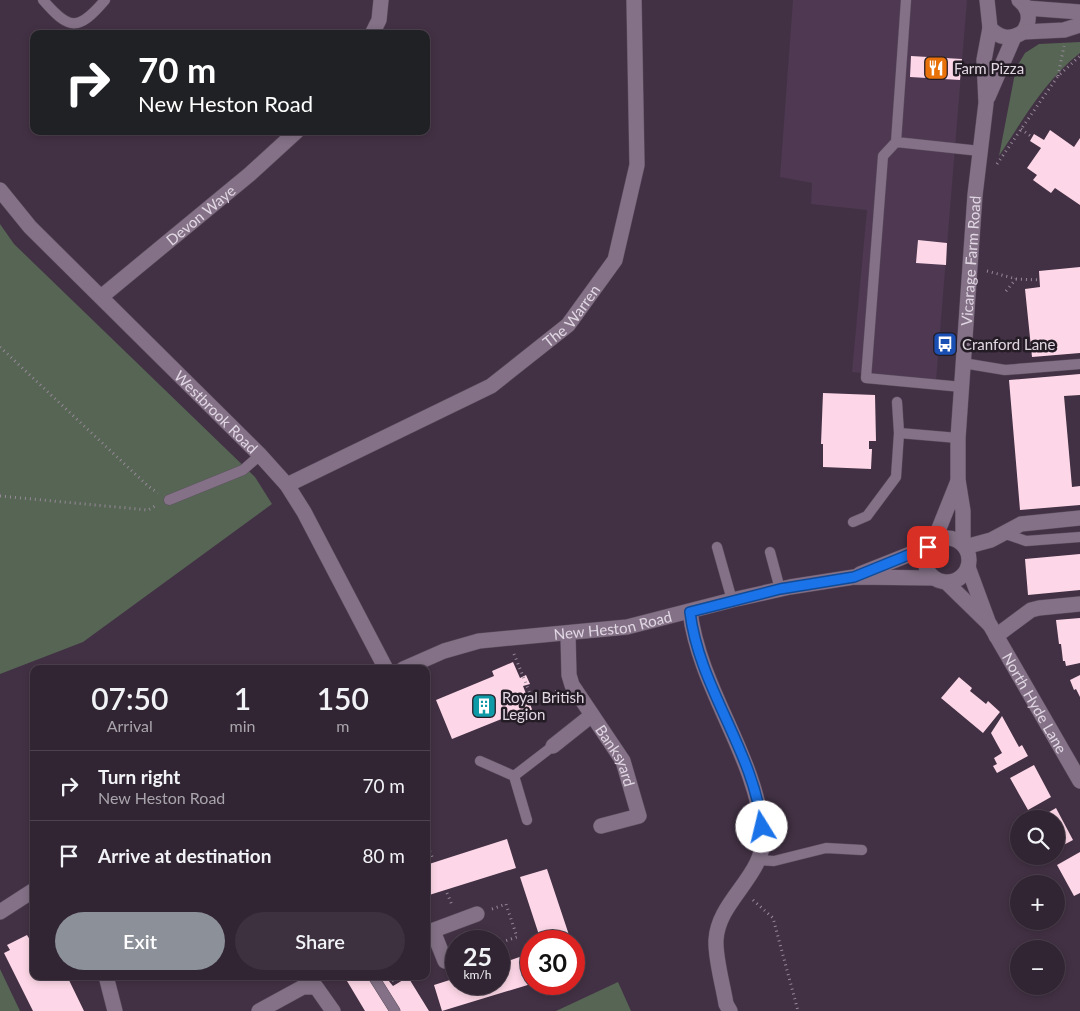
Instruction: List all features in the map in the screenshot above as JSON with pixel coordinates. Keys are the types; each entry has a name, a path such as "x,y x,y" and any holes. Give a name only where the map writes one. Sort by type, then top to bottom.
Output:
{"street":[{"path":"374,30 379,20 381,0"},
{"name":"The Warren","path":"287,485 491,386 568,326 615,260 637,165 634,0"},
{"name":"Vicarage Farm Road","path":"964,546 963,511 958,480 958,438 974,195 986,103 984,60 990,28 987,16 991,3"},
{"path":"1023,4 1080,12"},
{"name":"Vicarage Farm Road","path":"986,103 1018,35 1029,20 1023,4"},
{"path":"990,28 1003,38 1064,30 1080,25"},
{"name":"Devon Waye","path":"101,297 250,174 293,135"},
{"name":"Westbrook Road","path":"0,190 30,227 260,455 287,485 304,512 384,665"},
{"name":"Vicarage Farm Road","path":"931,544 958,480"},
{"path":"964,546 991,540 1021,524 1080,518"},
{"path":"949,537 964,546 969,560 968,567 960,578 940,580 925,567 925,553 931,544 949,537"},
{"name":"New Heston Road","path":"854,577 931,544"},
{"name":"North Hyde Lane","path":"968,567 993,631 1080,781"},
{"name":"New Heston Road","path":"413,665 444,652 480,641 507,637 568,635 627,628 780,589 854,577 940,580"},
{"name":"North Hyde Lane","path":"940,580 993,631"},
{"path":"993,631 1031,610 1080,604"},
{"path":"690,612 694,640 756,791 763,837 758,860 723,916 716,940 726,1004 730,1011"},
{"name":"Banksyard","path":"568,635 569,675 572,685 623,761 639,816 601,826"},
{"path":"552,746 592,715"},
{"path":"0,912 30,893"},
{"path":"430,932 477,914"},
{"path":"430,934 445,961"},
{"path":"107,980 115,1011"},
{"path":"259,1011 303,987 316,987 333,1011"}],"lane":[{"path":"43,0 60,20 70,24 81,22 91,17 105,0"},
{"path":"906,0 896,142 883,156 866,378 962,387"},
{"path":"896,142 980,151"},
{"path":"963,363 1005,370 1080,364"},
{"path":"853,522 867,516 896,477 899,433 897,402"},
{"path":"899,433 958,438"},
{"path":"169,500 242,470 260,455"},
{"path":"1003,533 1026,542 1080,537"},
{"path":"717,547 732,600"},
{"path":"770,552 780,589"},
{"path":"514,776 552,746"},
{"path":"480,761 514,776 527,820"},
{"path":"758,860 774,861 826,848 862,850"},
{"path":"376,980 395,1011"}],"path":[{"path":"1058,76 1064,49 1064,30"},
{"path":"997,164 1058,76 1080,56"},
{"path":"1021,129 1032,137"},
{"path":"970,266 1016,280 1040,280"},
{"path":"1006,291 1016,280"},
{"path":"0,347 148,486 169,500"},
{"path":"0,496 148,510 169,500"},
{"path":"507,637 523,682 533,701 572,685"},
{"path":"430,852 433,859"},
{"path":"740,888 773,918 798,1011"},
{"path":"477,914 506,904 517,937 510,939"},
{"path":"393,983 398,980"}],"shaded area":[{"path":"793,0 967,0 936,381 852,372 867,210 811,204 812,183 780,177"}],"green space":[{"path":"1080,42 1080,53 1045,88 999,156 1016,68 1025,53 1039,44"},
{"path":"0,224 14,244 255,477 272,504 83,642 0,674"},
{"path":"0,969 20,1011 0,1011"},
{"path":"618,982 631,1011 556,1011"}],"building":[{"name":"Farm Pizza","path":"911,56 962,59 960,80 910,77"},
{"path":"1050,130 1074,147 1080,138 1080,205 1055,188 1051,193 1033,180 1037,175 1027,168 1041,148 1030,141 1034,134 1044,140"},
{"path":"918,240 947,243 946,265 916,263"},
{"path":"1080,267 1080,353 1032,357 1025,289 1040,287 1039,271"},
{"path":"1080,374 1080,395 1064,396 1072,487 1080,486 1080,505 1020,510 1009,380"},
{"path":"823,393 875,395 876,441 869,441 869,449 872,449 871,469 823,467 823,444 821,444"},
{"path":"1080,554 1080,590 1028,595 1025,559"},
{"path":"1080,618 1080,663 1066,666 1065,661 1063,661 1061,644 1059,644 1056,620"},
{"name":"Royal British Legion","path":"513,662 520,678 526,675 530,684 523,686 533,712 511,721 509,716 452,739 436,700 494,676 492,671"},
{"path":"1080,675 1080,697 1076,689 1074,690 1070,680"},
{"path":"959,677 972,688 970,691 986,704 988,701 1000,712 983,733 941,698"},
{"path":"1002,716 1019,747 1022,745 1028,756 997,773 993,766 997,764 994,758 1002,753 991,733"},
{"path":"1034,765 1051,797 1028,810 1010,778"},
{"path":"1065,825 1073,840 1065,844"},
{"path":"507,839 516,868 430,895 430,864"},
{"path":"1080,852 1080,893 1074,896 1065,880 1065,875 1062,875 1057,865 1065,865 1065,860"},
{"path":"547,869 567,930 537,930 520,877"},
{"path":"27,935 30,940 30,980 69,980 84,1011 33,1011 4,953 10,950 7,945"},
{"path":"520,957 520,987 510,990 510,960"},
{"path":"346,980 388,980 393,986 403,980 410,980 429,1011 365,1011"},
{"path":"445,982 445,995 495,995 442,1011 434,985"}],"place":[{"name":"Farm Pizza","path":"936,68"},
{"name":"Cranford Lane","path":"945,344"},
{"name":"Royal British Legion","path":"484,706"}],"route":[{"path":"762,827 756,791 694,640 690,612 780,589 854,577 928,547"}]}
